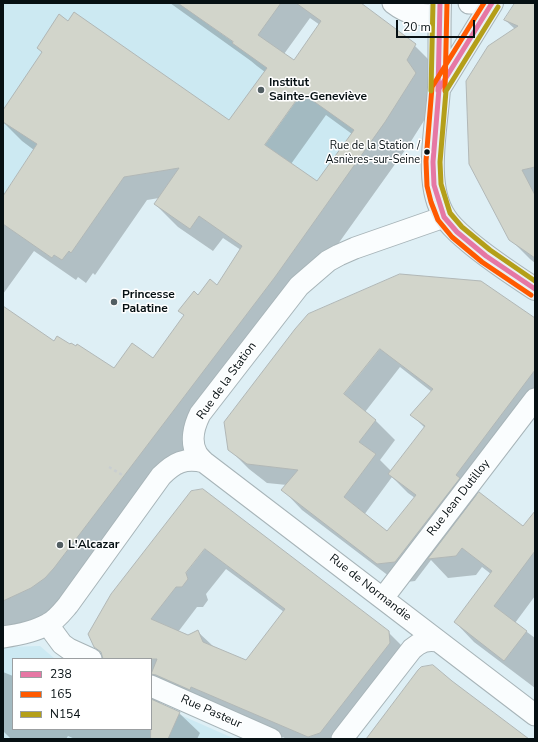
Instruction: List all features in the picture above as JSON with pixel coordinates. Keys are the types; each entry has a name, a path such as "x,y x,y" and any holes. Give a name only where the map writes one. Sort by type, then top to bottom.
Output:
{"main road":[{"path":"438,89 492,3"},
{"path":"440,9 438,89 433,162 434,185 438,200 444,217 457,232 486,256 535,289"}],"street":[{"path":"393,3 413,14 440,9"},
{"path":"469,3 482,3"},
{"name":"Rue de la Station","path":"204,462 198,455 194,446 193,438 195,426 200,414 299,286 328,261 339,255 444,217"},
{"name":"Rue Jean Dutilloy","path":"383,598 535,399"},
{"path":"3,637 48,625 54,620 68,605 161,476 168,470 187,460 204,462"},
{"name":"Rue de Normandie","path":"204,462 535,715"},
{"path":"48,625 62,644 89,658"},
{"path":"342,739 412,649 421,642 437,640"},
{"name":"Rue Pasteur","path":"152,686 271,739"}],"path":[{"path":"109,467 124,476"}],"shaded area":[{"name":"Institut Sainte-Geneviève","path":"3,3 281,3 258,35 384,124 334,194 109,37 3,196"},
{"path":"40,646 54,658 12,658 12,730 152,730 152,702 235,739 3,739 3,647"}],"building":[{"path":"178,3 281,3 258,35 294,60 321,21 296,3 361,3 416,44 407,60 416,73 385,122 275,277 54,568 45,578 31,588 3,601 3,306 54,341 57,336 70,344 71,343 76,346 77,344 114,368 132,343 153,358 184,315 178,311 194,291 198,295 210,279 217,285 242,246 199,216 190,229 154,204 179,168 124,177 71,253 69,251 62,260 54,255 52,258 3,224 3,196 37,144 3,122 3,110 42,52 37,48 59,14 68,21 74,12 229,120 267,68 232,43 233,42","holes":["302,93 354,130 317,181 265,145"]},
{"path":"515,3 535,3 535,167 522,170 535,195 535,258 509,240 469,164 466,81 488,46 518,26 504,20"},
{"path":"400,274 481,281 535,318 535,370 456,475 460,478 395,562 377,564 281,490 298,470 247,464 228,450 224,422 308,314","holes":["380,349 433,389 410,415 425,426 388,474 416,495 387,531 344,497 376,454 359,442 376,420 344,394"]},
{"path":"203,489 389,631 390,643 320,733 308,737 191,687 190,690 152,674 157,659 103,658 101,652 94,647 88,634 111,594 191,491","holes":["205,549 285,609 246,660 203,642 198,630 188,635 151,619 176,587 182,587 188,579 186,573"]},
{"path":"479,492 523,526 535,511 535,551 494,606 527,631 504,661 454,622 492,571 462,548 456,556 428,559"},
{"path":"433,665 529,739 366,739 418,670 421,667"},
{"path":"152,699 180,712 168,739 151,739"}],"transit line":[{"name":"N154","path":"431,91 433,3"},
{"name":"238","path":"438,91 440,3"},
{"name":"165","path":"445,91 447,3"},
{"name":"165","path":"484,3 432,87 426,161 427,186 438,220 452,237 482,262 531,295"},
{"name":"238","path":"492,3 439,89 433,162 434,185 444,217 457,232 486,256 535,289"},
{"name":"N154","path":"498,7 446,91 440,162 441,184 450,213 462,227 490,250 535,281"}],"place":[{"name":"Institut Sainte-Geneviève","path":"261,90"},
{"name":"Rue de la Station / Asnières-sur-Seine","path":"427,152"},
{"name":"Princesse Palatine","path":"114,302"},
{"name":"L'Alcazar","path":"60,545"}]}
